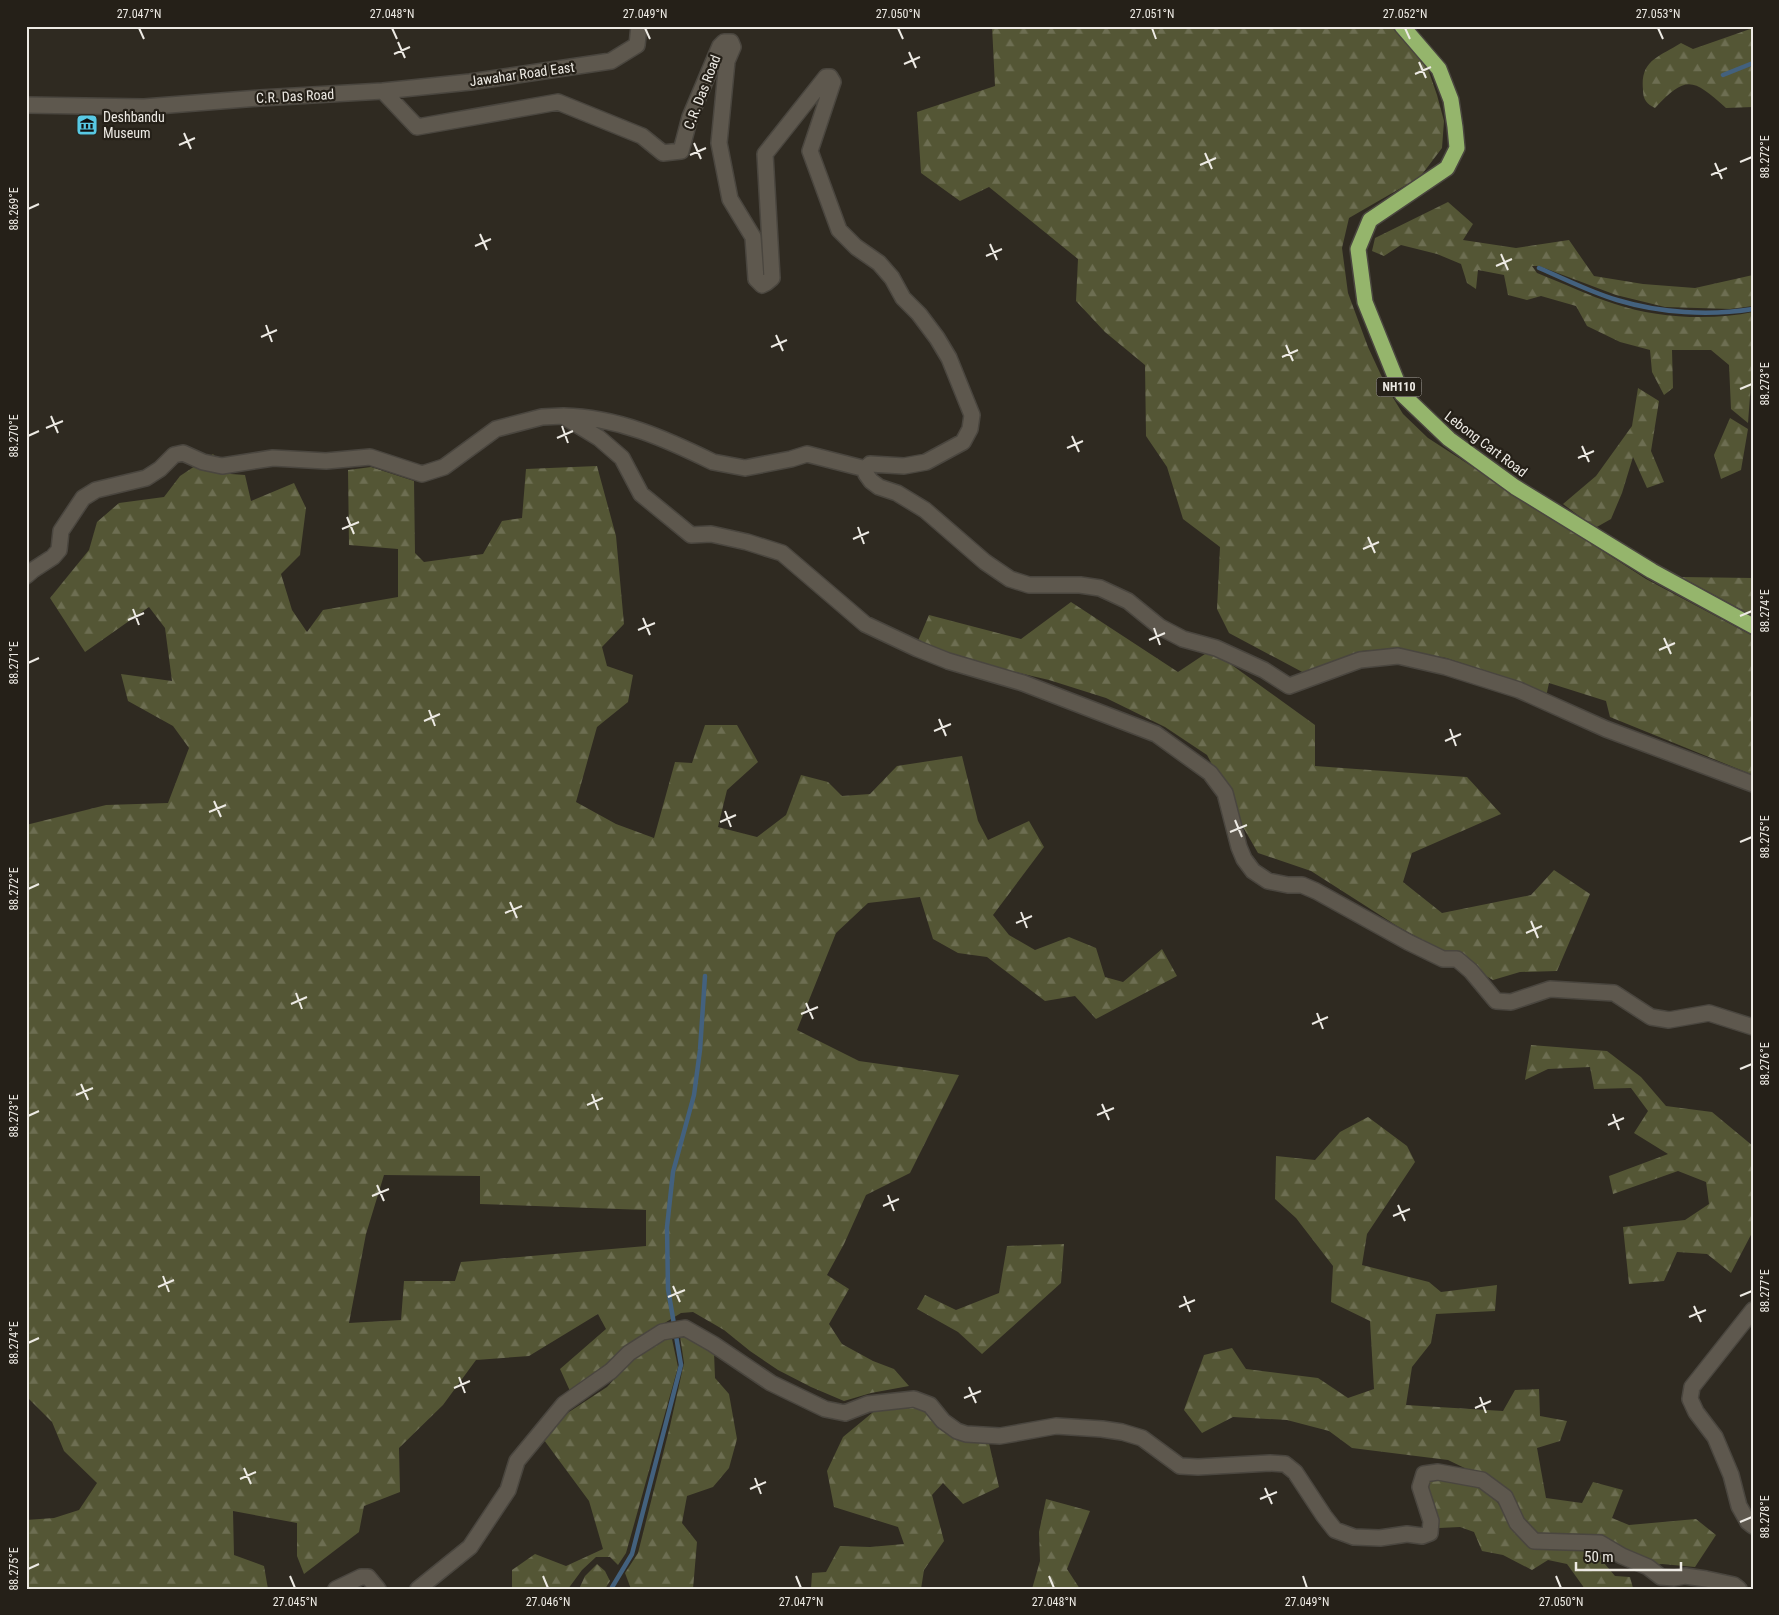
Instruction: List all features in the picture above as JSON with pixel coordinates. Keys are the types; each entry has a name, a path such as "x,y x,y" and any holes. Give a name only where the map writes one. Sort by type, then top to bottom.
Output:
{"highway":[{"name":"Lebong Cart Road","path":"1402,26 1439,68 1451,100 1456,148 1447,168 1370,220 1358,249 1365,302 1402,394 1449,439 1515,487 1652,571 1753,626"}],"street":[{"name":"Jawahar Road East","path":"383,91 470,82 611,61 637,45 638,26"},
{"name":"C.R. Das Road","path":"26,104 144,107 383,91 417,127 558,102 642,136 663,153 681,151 690,118 720,46 724,42 732,42 733,47 727,60 719,143 730,199 753,237 756,280 762,285 772,278 765,154 826,77 830,77 833,82 810,151 839,230 856,247 879,262 892,278 903,298 919,314 938,338 949,358 972,415 970,429 963,442 926,462 904,466 870,464 866,469"},
{"path":"563,416 599,438 622,458 642,494 690,535 711,534 747,542 782,553 865,624 948,661 1023,683 1156,734 1210,773 1225,793 1239,847 1244,859 1253,871 1268,881 1288,885 1302,885 1316,891 1408,942 1443,959 1457,959 1471,971 1496,1001 1511,1002 1550,989 1614,993 1651,1017 1669,1020 1708,1013 1753,1027"},
{"path":"26,576 53,557 58,550 62,531 83,498 96,490 146,478 160,469 174,455 183,453 203,462 222,466 273,458 326,461 370,457 422,474 444,467 496,429 542,417 587,416 647,432 713,462 723,464 745,468 807,454 866,469 866,474 871,481 925,510 985,562 1010,579 1029,585 1080,585 1100,588 1128,602 1160,627 1183,638 1216,648 1264,670 1289,686 1360,660 1398,656 1446,667 1518,690 1606,729 1753,784"},
{"path":"1753,1310 1692,1387 1690,1399 1696,1412 1714,1437 1731,1475 1739,1506 1748,1522 1753,1526"},
{"path":"418,1589 470,1547 508,1490 517,1461 564,1404 612,1371 628,1354 662,1332 685,1328 713,1344 771,1383 825,1409 845,1413 868,1404 914,1399 930,1405 943,1421 957,1431 966,1434 1000,1436 1056,1426 1102,1429 1142,1438 1180,1466 1285,1464 1295,1472 1335,1530 1354,1537 1380,1538 1407,1534 1422,1536 1430,1533 1431,1521 1420,1487 1424,1474 1438,1472 1482,1480 1505,1497 1517,1523 1534,1541 1600,1544 1648,1568 1661,1577 1674,1578 1685,1576 1706,1579 1734,1585 1739,1589"},
{"path":"336,1589 361,1577 368,1577 378,1589"}],"green space":[{"path":"992,26 1391,26 1428,69 1444,121 1442,148 1420,177 1349,218 1342,248 1348,293 1368,347 1387,388 1403,414 1428,438 1646,579 1753,636 1753,775 1610,717 1606,701 1549,683 1546,697 1517,681 1446,658 1399,649 1361,651 1306,674 1229,633 1217,609 1220,547 1183,519 1167,467 1146,436 1145,365 1105,332 1076,301 1078,259 989,187 960,201 921,173 917,112 995,86"},
{"path":"1753,28 1753,107 1726,108 1705,91 1690,84 1683,85 1675,90 1655,108 1646,101 1643,80 1648,66 1653,60 1681,43 1693,49"},
{"path":"1448,202 1473,224 1463,240 1516,248 1569,240 1594,276 1643,284 1695,288 1753,275 1753,306 1730,309 1665,307 1616,295 1539,266 1532,266 1537,273 1631,309 1684,317 1719,317 1753,312 1753,357 1748,423 1731,409 1729,365 1711,350 1672,350 1673,388 1664,395 1652,372 1650,350 1620,342 1587,326 1576,306 1541,296 1527,300 1508,295 1504,275 1478,270 1476,289 1467,283 1461,264 1437,254 1401,245 1384,256 1372,251 1375,238"},
{"path":"1638,388 1659,401 1651,451 1664,482 1647,488 1633,457 1622,493 1611,519 1595,528 1563,504 1596,476 1632,426"},
{"path":"1730,418 1748,429 1741,470 1721,479 1714,455"},
{"path":"213,454 231,474 245,475 251,501 294,483 306,508 300,555 281,574 292,610 307,632 323,610 398,597 398,549 349,545 348,470 371,467 414,481 415,553 424,562 483,554 502,521 522,518 526,469 597,466 616,536 624,624 602,647 607,666 633,675 628,702 597,727 576,802 616,824 654,838 675,762 692,763 705,725 737,725 758,762 727,790 718,827 757,837 786,815 801,775 828,782 842,796 870,794 897,766 962,756 978,821 988,840 1029,821 1044,847 993,915 1009,935 1035,950 1069,937 1096,948 1105,977 1123,982 1162,949 1177,976 1096,1019 1075,996 1045,1001 987,957 958,953 933,939 920,897 868,903 836,933 797,1030 859,1061 959,1075 910,1173 866,1195 844,1244 827,1275 849,1289 829,1324 842,1344 873,1361 894,1369 909,1386 871,1393 844,1401 778,1370 724,1330 693,1312 681,1313 645,1335 570,1391 560,1369 606,1329 598,1314 529,1356 476,1360 443,1405 399,1448 400,1492 364,1506 359,1532 304,1574 297,1556 297,1523 233,1511 234,1555 264,1566 268,1589 26,1589 26,1520 54,1518 79,1510 97,1483 64,1451 52,1422 26,1396 26,825 106,805 168,803 189,748 173,726 128,701 121,674 172,681 165,628 149,607 85,652 50,598 89,550 97,522 119,503 164,497 180,476","holes":["384,1175 480,1176 480,1204 646,1210 646,1246 461,1262 455,1281 404,1281 401,1320 349,1323 366,1234"]},
{"path":"1681,577 1753,578 1753,616"},
{"path":"1071,602 1178,672 1211,650 1315,725 1315,766 1467,777 1501,814 1412,853 1403,882 1442,913 1531,895 1554,870 1590,894 1557,971 1520,972 1493,980 1397,926 1311,871 1258,853 1236,815 1207,755 1165,727 1106,698 1049,680 950,657 917,643 929,615 1021,639"},
{"path":"1531,1045 1607,1051 1641,1077 1666,1106 1712,1112 1753,1146 1753,1231 1731,1273 1707,1254 1677,1252 1664,1281 1629,1284 1623,1227 1685,1220 1709,1204 1706,1182 1678,1171 1613,1194 1609,1176 1668,1154 1634,1133 1648,1111 1631,1088 1594,1089 1590,1067 1548,1069 1525,1080"},
{"path":"1368,1117 1407,1146 1415,1162 1367,1234 1362,1265 1429,1282 1441,1292 1497,1285 1495,1311 1436,1314 1431,1343 1412,1367 1406,1405 1503,1411 1515,1390 1539,1389 1540,1416 1567,1421 1560,1441 1537,1448 1546,1498 1582,1503 1593,1482 1623,1490 1612,1518 1629,1525 1696,1519 1716,1535 1695,1567 1654,1565 1622,1550 1536,1537 1479,1475 1448,1460 1352,1448 1329,1431 1287,1420 1233,1417 1202,1433 1184,1410 1204,1355 1232,1348 1246,1369 1318,1378 1348,1398 1374,1389 1370,1321 1331,1302 1333,1266 1296,1218 1275,1199 1276,1156 1315,1160 1340,1132"},
{"path":"1064,1244 1061,1283 982,1354 958,1332 917,1309 925,1295 956,1310 999,1293 1007,1246"},
{"path":"688,1334 714,1352 715,1378 729,1394 737,1439 729,1468 713,1487 687,1496 682,1523 697,1542 693,1589 631,1589 625,1573 638,1553 684,1363 680,1336"},
{"path":"658,1339 672,1339 678,1367 626,1553 618,1565 610,1557 596,1557 582,1570 568,1589 512,1589 512,1570 535,1554 566,1566 603,1549 589,1501 544,1440 566,1414 607,1387 639,1353"},
{"path":"919,1404 988,1439 999,1487 963,1504 943,1483 932,1495 944,1541 924,1570 921,1589 811,1589 812,1573 826,1572 840,1546 870,1547 904,1544 898,1527 834,1507 827,1471 843,1437 878,1408"},
{"path":"1433,1479 1476,1485 1493,1496 1517,1530 1598,1549 1604,1563 1615,1576 1630,1577 1633,1588 1585,1589 1567,1564 1548,1560 1532,1570 1503,1555 1482,1551 1474,1532 1460,1527 1439,1528 1426,1484"},
{"path":"1046,1499 1090,1511 1067,1569 1080,1589 1032,1589 1040,1561 1039,1532"},
{"path":"597,1564 605,1571 610,1581 605,1589 579,1589 585,1576"}],"waterway":[{"path":"1723,75 1753,63"},
{"path":"1539,268 1607,297 1650,308 1702,313 1753,309"},
{"path":"611,1589 632,1554 681,1365 668,1289 667,1227 673,1172 694,1095 700,1050 705,976"}],"place":[{"name":"Deshbandu Museum","path":"87,125"}]}
